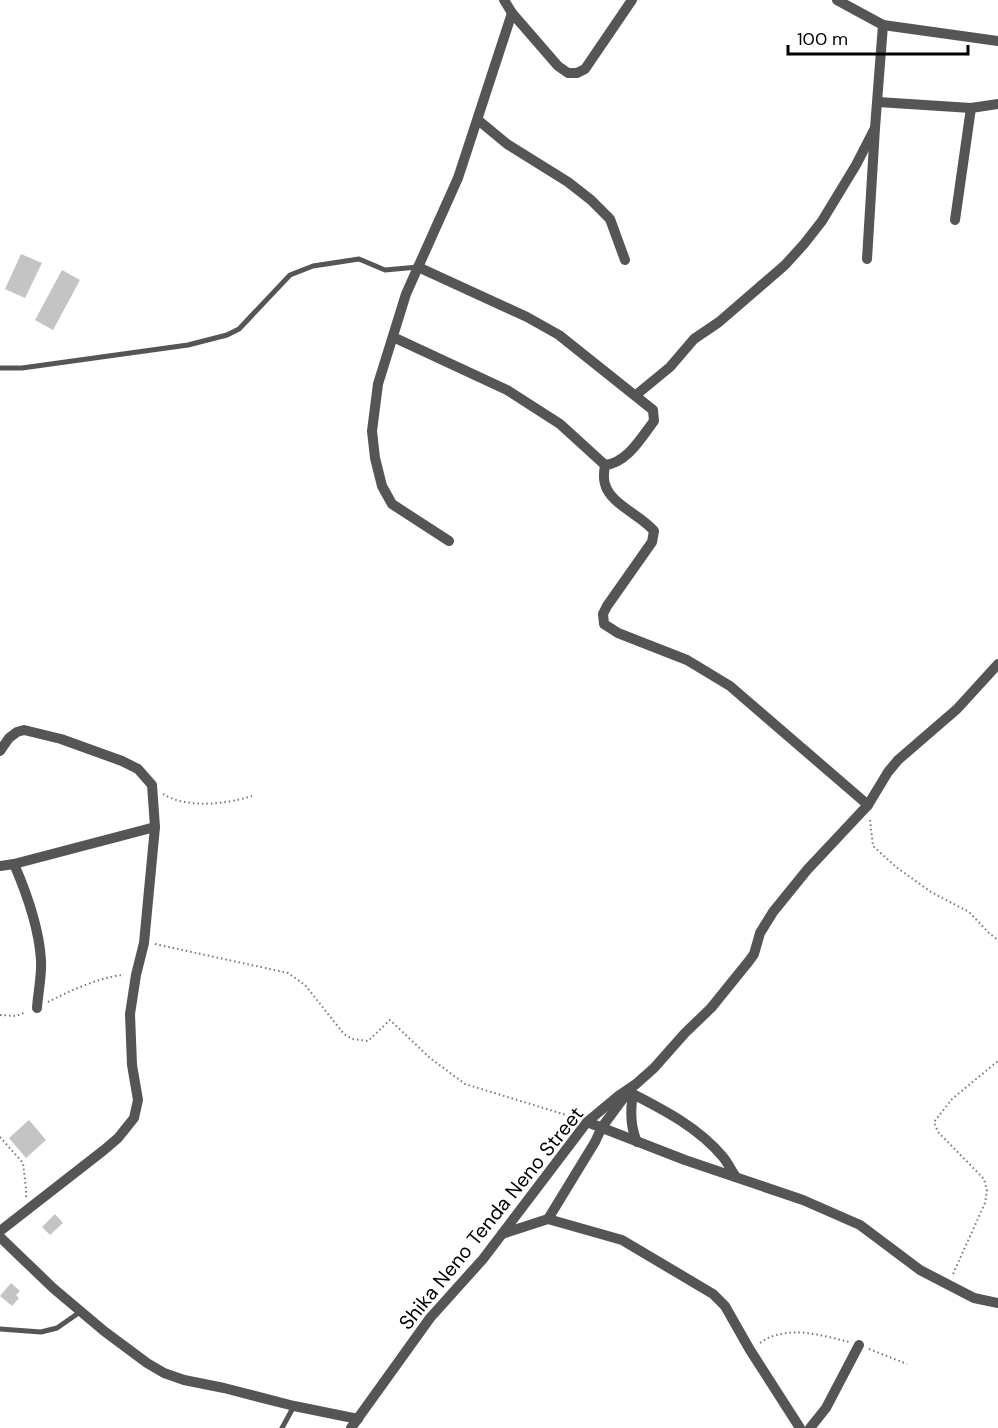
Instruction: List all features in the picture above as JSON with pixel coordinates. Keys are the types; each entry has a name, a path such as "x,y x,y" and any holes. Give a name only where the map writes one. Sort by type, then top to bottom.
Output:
{"street":[{"path":"504,0 512,13 558,66 568,73 577,73 585,69 632,0"},
{"path":"837,0 883,25 998,41"},
{"path":"449,541 392,504 382,486 375,458 372,431 378,384 406,294 458,178 512,13"},
{"path":"867,259 883,25"},
{"path":"878,102 970,108 998,104"},
{"path":"955,220 970,108"},
{"path":"478,120 507,144 568,182 591,200 610,219 626,261"},
{"path":"636,395 670,367 694,339 719,322 798,251 822,221 856,165 875,128"},
{"path":"393,338 507,390 560,424 605,465 621,460 654,421 653,410 559,335 527,317 418,267"},
{"path":"605,465 605,485 611,497 654,531 652,543 607,606 603,614 604,624 618,633 687,660 730,686 868,805"},
{"name":"Shika Neno Tenda Neno Street","path":"356,1425 430,1318 483,1259 587,1122 617,1097 632,1090 711,1008 754,954 760,933 773,912 807,870 868,805 898,760 957,709 998,664"},
{"path":"0,751 9,738 24,730 61,739 122,761 138,769 152,785 155,827 144,943 130,1014 132,1065 138,1100 134,1118 118,1138 104,1150 0,1232"},
{"path":"0,866 155,827"},
{"path":"14,864 24,888 38,936 41,962 36,1008"},
{"path":"548,1219 602,1127 632,1090"},
{"path":"632,1090 632,1129 637,1142"},
{"path":"632,1090 690,1126 723,1157 736,1177"},
{"path":"587,1122 685,1160 803,1200 860,1226 920,1270 974,1298 998,1303"},
{"path":"502,1234 548,1219 622,1240 713,1294 725,1306 800,1428"},
{"path":"0,1238 80,1311 134,1354 164,1373 184,1380 294,1406 356,1425"},
{"path":"810,1428 826,1408 859,1345"}],"lane":[{"path":"0,368 22,368 188,345 227,335 239,329 290,275 313,266 359,259 385,270 418,267"},
{"path":"0,1329 40,1332 57,1328 80,1311"},
{"path":"282,1428 294,1406"}],"path":[{"path":"152,785 174,800 200,804 235,802 252,796"},
{"path":"868,805 873,846 896,867 931,892 969,912 998,940"},
{"path":"144,943 288,973 305,986 344,1034 352,1039 368,1041 390,1020 430,1058 465,1084 587,1122"},
{"path":"0,1015 16,1016 70,990 116,975 136,975"},
{"path":"948,1284 985,1203 987,1191 984,1179 938,1132 934,1122 952,1099 998,1061"},
{"path":"0,1137 23,1163 26,1189 25,1211"},
{"path":"750,1350 768,1336 782,1333 816,1334 859,1345 907,1364"}],"building":[{"path":"21,254 42,263 25,298 5,289"},
{"path":"62,270 80,280 53,330 35,320"},
{"path":"29,1120 46,1140 26,1158 9,1138"},
{"path":"55,1214 63,1223 50,1235 42,1227"},
{"path":"11,1283 20,1291 16,1295 19,1298 12,1306 0,1296"}]}
